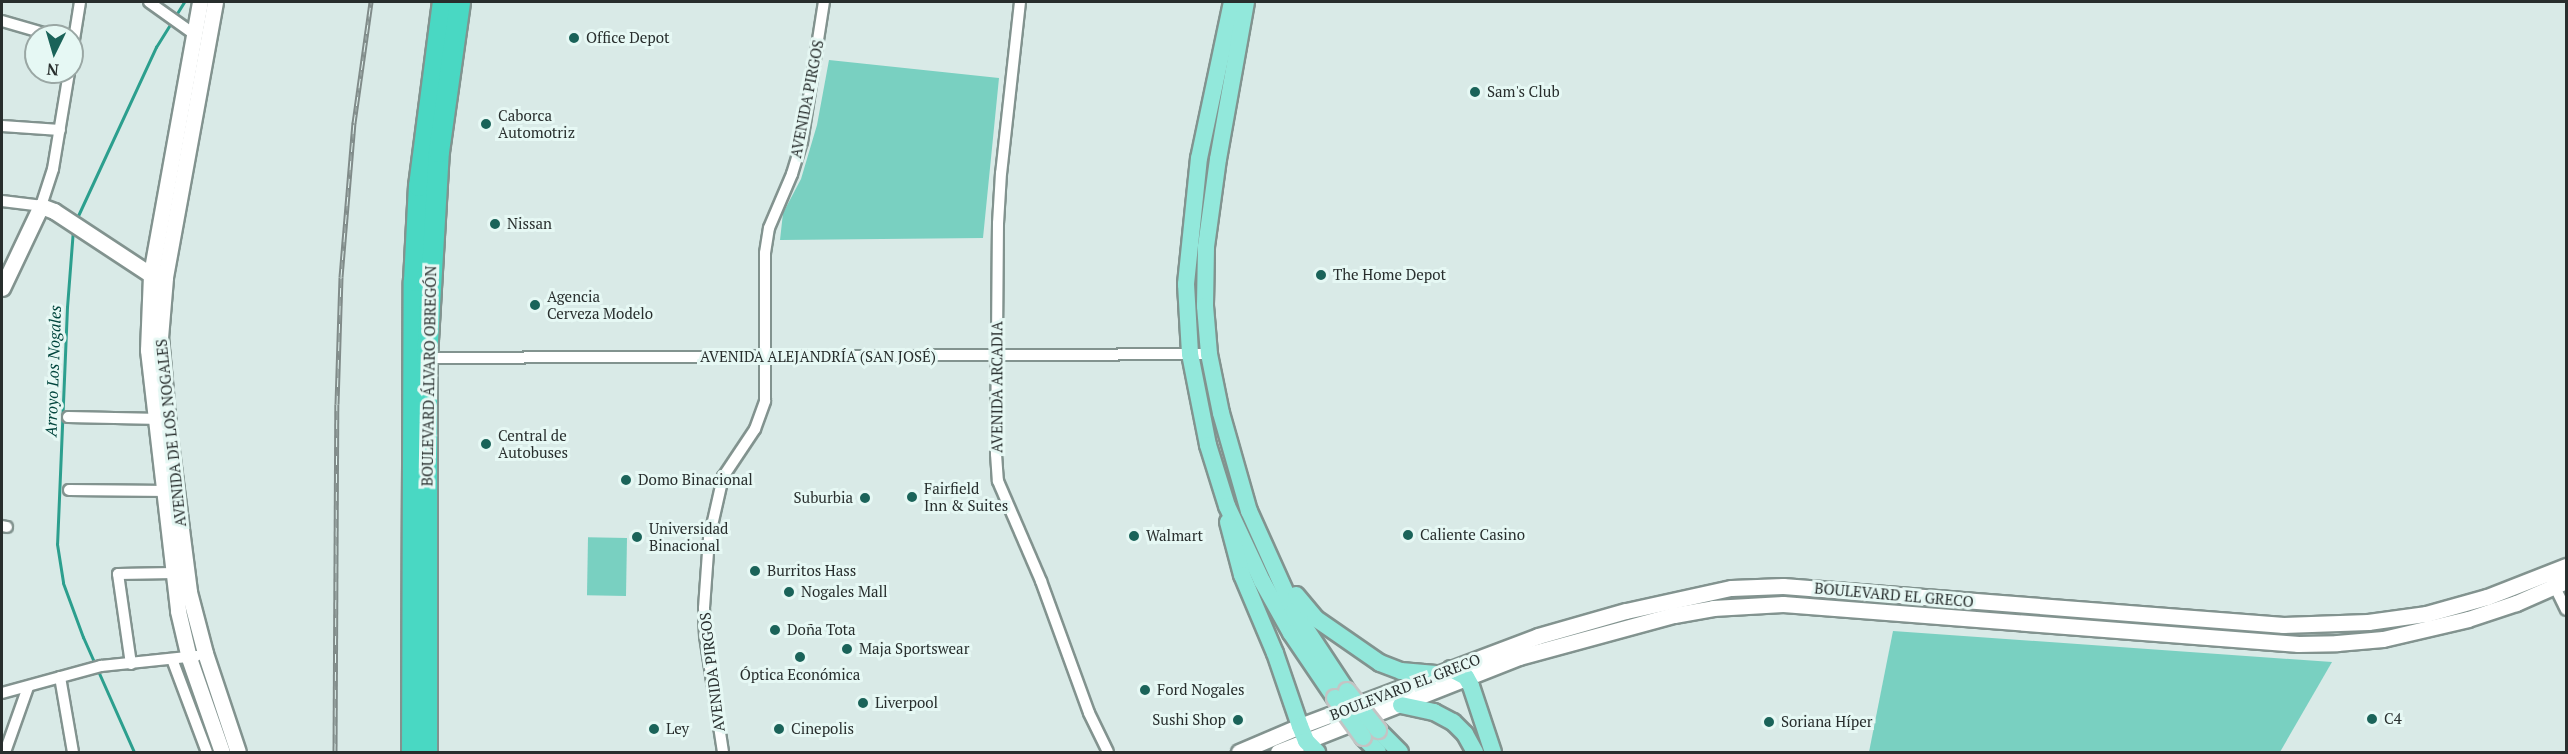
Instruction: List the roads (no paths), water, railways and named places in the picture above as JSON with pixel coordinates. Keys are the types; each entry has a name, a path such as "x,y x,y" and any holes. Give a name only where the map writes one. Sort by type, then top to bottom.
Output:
{"highway":[{"name":"BOULEVARD ÁLVARO OBREGÓN","path":"412,753 414,281 419,186 442,2"},
{"name":"BOULEVARD ÁLVARO OBREGÓN","path":"427,753 427,358 439,152 460,2"}],"main road":[{"name":"AVENIDA DE LOS NOGALES","path":"200,2 148,350 189,592 205,653 238,753"},
{"name":"AVENIDA DE LOS NOGALES","path":"158,277 215,2"},
{"path":"1232,2 1198,158 1186,284 1190,354 1208,445 1227,506 1262,581 1291,633 1370,733 1378,753"},
{"path":"1246,2 1218,159 1206,247 1204,306 1209,354 1221,413 1249,511 1294,610 1341,694"},
{"path":"2,288 48,208 158,277"},
{"name":"AVENIDA DE LOS NOGALES","path":"171,491 178,611 189,658 222,753"},
{"path":"1227,506 1232,545 1242,575 1308,740"},
{"path":"1267,550 1302,603 1315,618 1380,663 1401,671 1451,673 1493,753"},
{"name":"BOULEVARD EL GRECO","path":"1278,753 1451,673 1674,615 1737,605 1783,604 2283,625 2368,622 2426,614 2556,581 2566,566"},
{"name":"BOULEVARD EL GRECO","path":"1239,753 1308,740 1401,705 1451,673"},
{"path":"1401,705 1434,712 1453,722 1465,734 1475,753"},
{"path":"1370,733 1400,753"}],"street":[{"path":"76,24 80,2"},
{"name":"AVENIDA PIRGOS","path":"723,753 705,636 704,608 709,539 723,477 761,416 767,357 765,253 769,228 792,174 802,142 824,2"},
{"name":"AVENIDA ARCADIA","path":"1020,2 1000,173 996,454 999,481 1041,581 1089,713 1108,753"},
{"path":"151,3 194,34"},
{"path":"2,21 24,27"},
{"path":"2,201 48,208 67,84"},
{"path":"2,126 60,130"},
{"name":"AVENIDA ALEJANDRÍA (SAN JOSÉ)","path":"427,358 1209,354"},
{"path":"68,417 161,419"},
{"path":"69,490 171,491"},
{"path":"131,664 118,574 174,573"},
{"path":"2556,581 2566,610"},
{"path":"2,693 101,666 189,658 205,653"},
{"path":"172,659 207,753"},
{"path":"60,677 73,753"},
{"path":"5,753 28,687"}],"waterway":[{"name":"Arroyo Los Nogales","path":"76,220 156,47 184,2"},
{"name":"Arroyo Los Nogales","path":"73,229 67,307 57,544 63,583 83,637 134,752"}],"railway":[{"path":"335,752 337,404 341,277 354,123 371,2"}],"place":[{"name":"Office Depot","path":"574,38"},
{"name":"Sam's Club","path":"1475,92"},
{"name":"Caborca Automotriz","path":"486,124"},
{"name":"Nissan","path":"495,224"},
{"name":"The Home Depot","path":"1321,275"},
{"name":"Agencia Cerveza Modelo","path":"535,305"},
{"name":"Central de Autobuses","path":"486,444"},
{"name":"Domo Binacional","path":"626,480"},
{"name":"Fairfield Inn & Suites","path":"912,497"},
{"name":"Suburbia","path":"865,498"},
{"name":"Caliente Casino","path":"1408,535"},
{"name":"Walmart","path":"1134,536"},
{"name":"Universidad Binacional","path":"637,537"},
{"name":"Burritos Hass","path":"755,571"},
{"name":"Nogales Mall","path":"789,592"},
{"name":"Doña Tota","path":"775,630"},
{"name":"Maja Sportswear","path":"847,649"},
{"name":"Óptica Económica","path":"800,657"},
{"name":"Ford Nogales","path":"1145,690"},
{"name":"Liverpool","path":"863,703"},
{"name":"C4","path":"2372,719"},
{"name":"Sushi Shop","path":"1238,720"},
{"name":"Soriana Híper","path":"1769,722"},
{"name":"Ley","path":"654,729"},
{"name":"Cinepolis","path":"779,729"}]}
